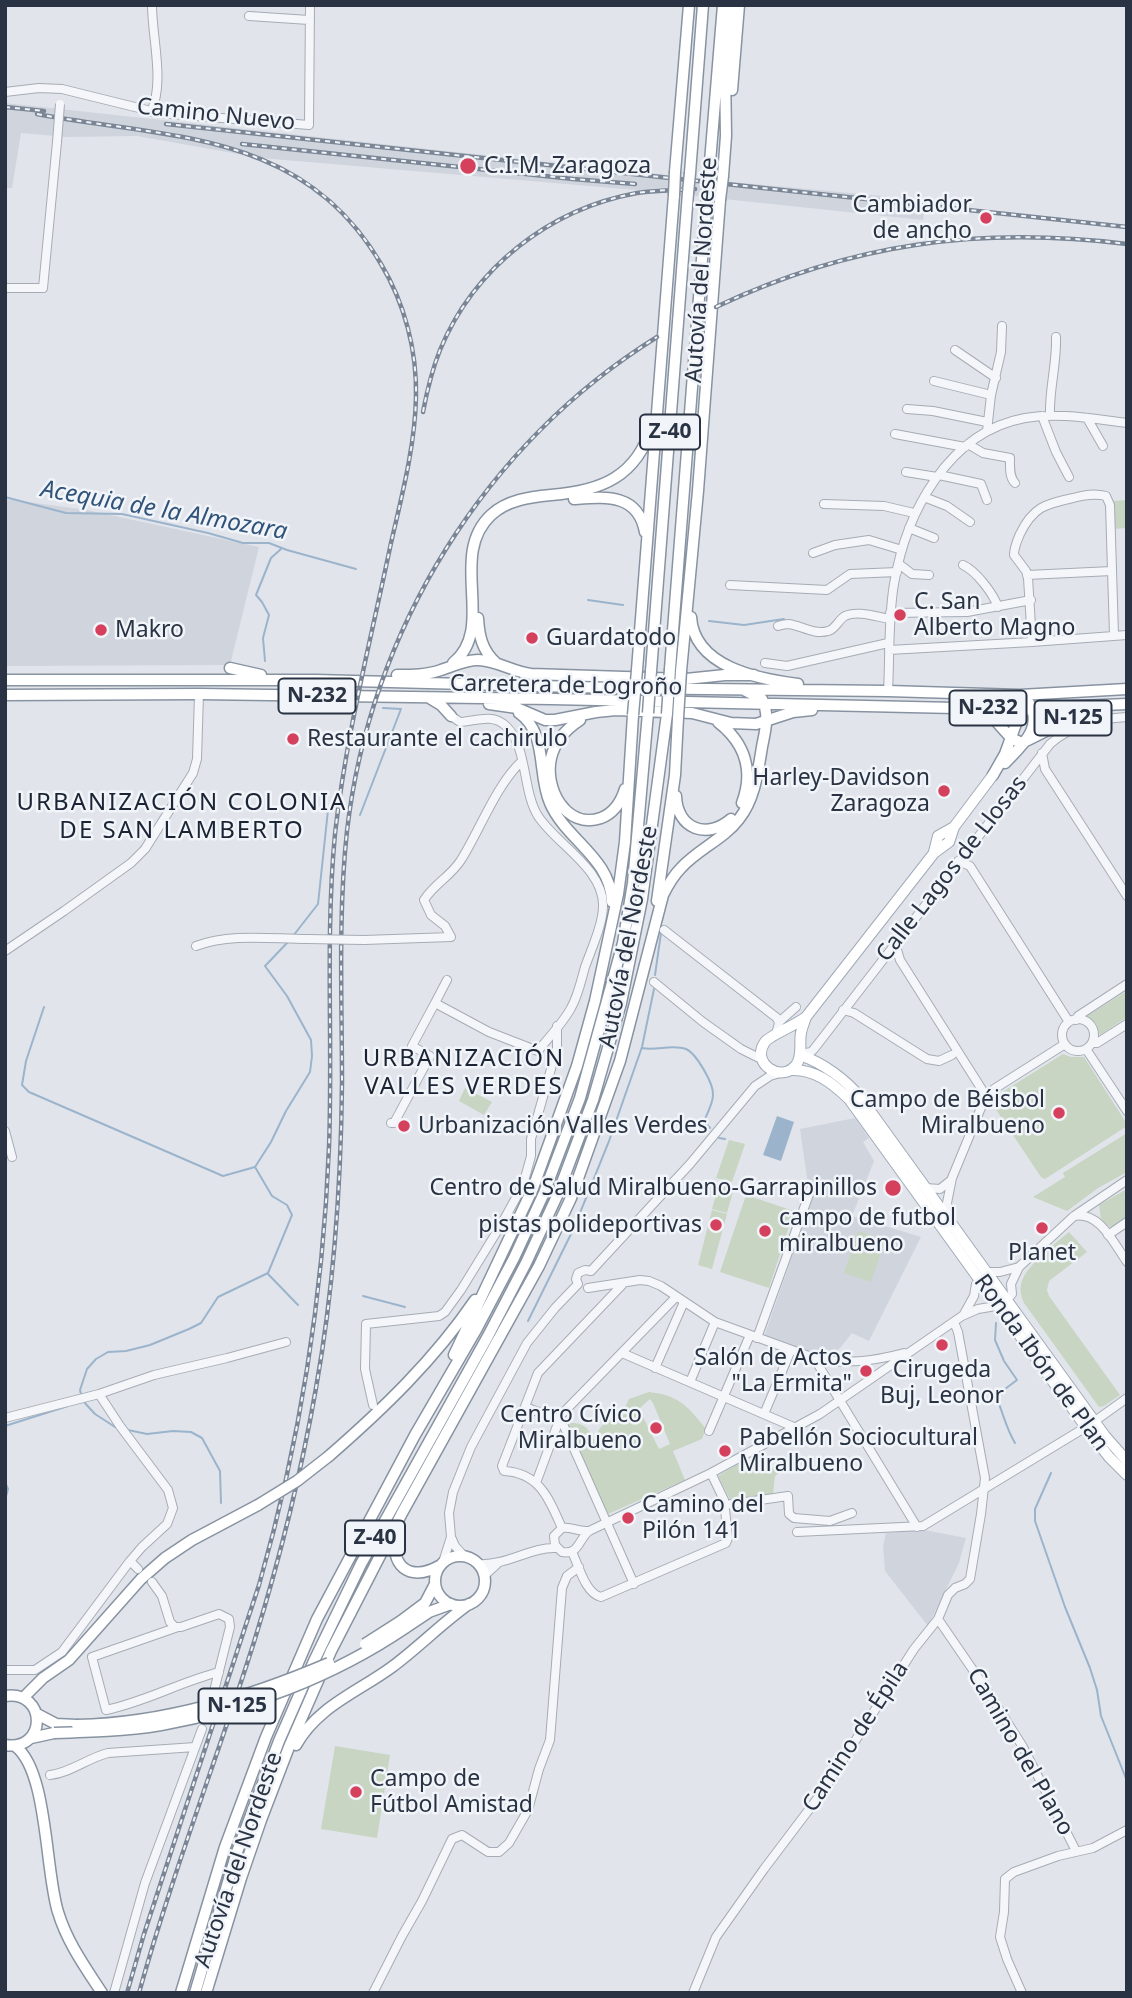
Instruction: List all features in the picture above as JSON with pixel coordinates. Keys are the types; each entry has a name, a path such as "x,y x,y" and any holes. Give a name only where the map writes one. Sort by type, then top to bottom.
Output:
{"highway":[{"path":"415,1435 415,1427 451,1362 533,1188 567,1096 595,1001 611,928 625,842 675,172 691,5"},
{"name":"Autovía del Nordeste","path":"181,1993 225,1847 267,1737 317,1619 415,1435 514,1258 544,1193 580,1098 608,1002 633,883 703,5"},
{"name":"Autovía del Nordeste","path":"195,1993 237,1852 279,1741 361,1564 526,1263 557,1196 593,1100 621,1003 642,899 673,716 707,195 723,5"},
{"path":"676,670 689,597 726,136 725,68 730,5"},
{"path":"726,136 730,120 739,5"},
{"path":"230,668 253,675 320,680 355,675 426,674 451,665 462,656 470,640 471,553 474,539 484,522 497,509 515,501 585,491 607,484 627,469 642,452 648,438 660,378"},
{"path":"498,664 487,653 481,639 475,564 476,552 483,534 501,514 524,504 556,500 606,498 627,503 640,516 645,529 644,584"},
{"path":"689,597 693,631 701,647 718,660 754,675 818,690"},
{"path":"451,665 477,660 531,674 686,679 754,675"},
{"name":"Carretera de Logroño","path":"5,680 320,680 1020,695 1127,692"},
{"path":"206,1993 241,1878 280,1771 331,1651 372,1570 530,1284 571,1198 620,1061 663,895 675,874 691,858 733,827 753,792 766,722 764,704 760,697 744,690"},
{"name":"N-125","path":"993,775 1005,754 1017,721 1037,701 1106,697 1127,692"},
{"name":"Carretera de Logroño","path":"5,695 429,697 955,708 1127,705"},
{"path":"955,708 993,718 1011,738 1024,742 1034,723 1029,707 1020,695"},
{"path":"429,697 451,716"},
{"path":"451,716 452,709 460,698 470,702 525,710 549,720 565,720 606,711 680,712 755,724 793,712 822,710 839,705"},
{"name":"N-125","path":"993,775 1024,742 1047,729 1072,718 1127,705"},
{"path":"508,706 528,719 533,726 551,806 608,879 612,899 611,928"},
{"path":"606,711 580,719 569,728 558,742 551,758 550,773 554,793 561,806 571,815 585,820 598,819 609,814 619,803 625,786 633,729"},
{"path":"762,749 775,727 793,712"},
{"path":"673,716 678,811 687,823 695,828 712,830 721,827 735,815 746,793 748,782 743,751 734,736 710,717"},
{"path":"1047,729 1073,728"},
{"path":"651,942 675,775"},
{"path":"23,1698 43,1678 69,1660 141,1579 165,1558 297,1481 393,1399 415,1376 491,1275"},
{"path":"280,1771 307,1728 324,1711 394,1666 449,1618 475,1601 482,1592 484,1576 478,1564 464,1556 451,1557 425,1573 404,1569 398,1562 394,1544 408,1504"},
{"name":"N-125","path":"8,1746 54,1733 115,1731 163,1724 235,1706 285,1689 342,1665 403,1625 425,1603 441,1564"},
{"path":"435,1584 439,1595 451,1604"},
{"name":"N-125","path":"37,1714 56,1724 77,1725 164,1716 260,1691 335,1660 429,1612 451,1604 468,1604"},
{"path":"7,1695 23,1698 34,1707 37,1727 31,1738"},
{"path":"8,1746 26,1756 42,1811 52,1888 60,1917 72,1945 102,1993"}],"main road":[{"name":"N-125","path":"785,1071 797,1064 802,1027 807,1017 882,915 993,775"},
{"name":"N-125","path":"762,1059 761,1050 769,1037 778,1029 793,1027 807,1017"},
{"path":"778,1029 791,1037 800,1052"},
{"name":"Ronda Ibón de Plan","path":"800,1052 854,1090 949,1219 984,1276"},
{"path":"762,1059 768,1068 785,1071"},
{"name":"Ronda Ibón de Plan","path":"785,1071 805,1070 825,1078 849,1098 984,1276 1091,1424 1109,1457 1127,1475"},
{"name":"Ronda Ibón de Plan","path":"1091,1424 1127,1461"}],"street":[{"path":"151,112 157,82 152,5"},
{"name":"Camino Nuevo","path":"5,92 39,88 62,89 151,112 309,125 310,5"},
{"path":"249,16 310,20"},
{"path":"5,288 43,288 62,89"},
{"path":"888,691 890,616 902,550 914,513 938,476 987,426 1001,352 1002,326"},
{"path":"1056,337 1057,356 1046,416 1056,452 1069,477"},
{"path":"955,350 996,378"},
{"path":"933,381 991,395"},
{"path":"907,409 933,411 987,426 1046,416 1127,423"},
{"path":"1087,418 1103,446"},
{"path":"895,434 966,446 983,453 1010,458 1011,475 1015,483"},
{"path":"906,472 981,484 987,500"},
{"path":"1032,642 1031,600 1027,575 1014,555 1017,541 1030,516 1051,503 1092,494 1106,496 1110,501 1114,635"},
{"path":"924,497 947,506 970,522"},
{"path":"824,504 884,506 914,513"},
{"path":"909,528 934,538"},
{"path":"813,553 835,545 869,540 902,550"},
{"path":"963,565 983,584 996,600 998,607"},
{"path":"730,585 827,590 850,574 898,568 912,574 929,575"},
{"path":"1027,575 1112,571"},
{"path":"778,626 789,624 809,631 827,632 848,615 967,612 1031,600"},
{"path":"765,663 787,666 888,646 1032,642 1127,635"},
{"path":"5,951 131,863 145,849 193,773 197,759 199,694"},
{"path":"435,1003 489,1032 538,1051 573,1003 601,917 603,901 599,887 587,868 546,827 536,813 513,735 499,722 486,718 458,722 451,716"},
{"name":"Calle Lagos de Llosas","path":"800,1052 811,1052 1042,753 1073,728 1094,720 1127,717"},
{"path":"1042,753 1045,769 1127,896"},
{"path":"196,946 236,938 364,940 451,937 445,926 431,915 424,900 431,889 447,878 460,862 491,805 522,761"},
{"path":"958,861 970,866 1072,1021"},
{"path":"664,930 775,1016 778,1029"},
{"path":"895,943 900,960 986,1096"},
{"path":"391,1123 394,1123 430,1056 412,1046 447,980"},
{"path":"654,982 703,1022 744,1051 762,1059"},
{"path":"1127,984 1066,1026 1063,1035 1065,1044 1073,1050 1089,1046 1127,1024"},
{"path":"778,1029 796,1007"},
{"path":"844,1010 927,1059 939,1061 952,1055 962,1058"},
{"path":"1072,1021 1081,1020 1090,1024 1094,1033 1089,1046"},
{"path":"373,1405 365,1369 366,1324 439,1316 461,1290 523,1185 531,1156 531,1139 558,1048 557,1026"},
{"path":"744,1051 764,1043"},
{"path":"952,1055 953,1043"},
{"path":"949,1219 947,1203 952,1178 986,1096 1065,1044"},
{"path":"1089,1046 1127,1111"},
{"name":"N-125","path":"755,1086 761,1072 762,1059"},
{"name":"N-125","path":"588,1288 592,1285 593,1275 755,1086 770,1076 785,1071"},
{"path":"5,1131 12,1157"},
{"path":"926,1188 944,1188 952,1178"},
{"path":"958,1319 971,1303 976,1284 984,1276 1018,1267 1074,1216 1127,1180"},
{"path":"709,1431 753,1337 812,1186"},
{"path":"1098,1198 1098,1222"},
{"path":"1074,1216 1089,1216 1098,1222 1127,1262"},
{"path":"1108,1236 1127,1222"},
{"path":"578,1535 711,1473 796,1428 841,1401 958,1319 972,1311 1003,1303 1012,1292 1018,1267"},
{"name":"N-125","path":"441,1564 451,1537 449,1513 453,1492 471,1447 527,1343 578,1284 578,1273 585,1269 593,1275"},
{"path":"1000,1272 1012,1284"},
{"path":"593,1275 603,1287"},
{"path":"578,1284 588,1288 649,1281 715,1322 823,1363 879,1359 910,1351"},
{"path":"562,1528 551,1503 536,1483 518,1473 503,1471 502,1466 538,1373 622,1284"},
{"path":"975,1292 978,1299 988,1307"},
{"path":"536,1483 562,1414 622,1353 680,1300"},
{"path":"655,1368 680,1300"},
{"name":"Camino de Épila","path":"693,1993 716,1937 823,1791 914,1649 938,1619 951,1592 970,1579 985,1489 985,1474 958,1332 958,1319"},
{"path":"690,1382 715,1322"},
{"path":"5,1418 99,1394 154,1375 286,1342"},
{"path":"764,1414 791,1350"},
{"path":"622,1353 796,1428"},
{"path":"879,1359 884,1364 884,1370"},
{"path":"823,1363 841,1401 917,1527"},
{"path":"5,1670 34,1670 62,1652 142,1547 167,1524 172,1513 172,1501 164,1483 99,1394"},
{"path":"797,1532 917,1527 928,1523 1091,1424 1127,1398"},
{"path":"525,1407 560,1420 566,1428 634,1584"},
{"path":"572,1552 590,1590 596,1596 604,1596 726,1543 728,1538 725,1505 711,1473"},
{"path":"985,1474 998,1481"},
{"path":"725,1505 788,1496 789,1514 794,1518 830,1521 852,1513"},
{"path":"478,1564 497,1564 552,1546 565,1553 572,1552 579,1546 578,1535 568,1527 562,1528 556,1534 552,1546"},
{"path":"451,1537 464,1556"},
{"path":"130,1562 138,1569"},
{"path":"484,1576 497,1564"},
{"path":"373,1993 453,1839 462,1835 488,1852 499,1852 509,1843 528,1810 551,1735 562,1588 568,1576 579,1567"},
{"path":"152,1582 163,1599 170,1622 178,1628"},
{"path":"212,1699 219,1672 230,1627 229,1619 224,1615 214,1615 92,1657 106,1710 219,1672"},
{"name":"Camino del Plano","path":"938,1619 1023,1747 1076,1851"},
{"path":"114,1993 145,1883 202,1729"},
{"path":"50,1775 108,1753 195,1747"},
{"name":"Camino del Plano","path":"1023,1993 1000,1937 1004,1912 1004,1880 1014,1872 1093,1848 1127,1830"}],"shaded area":[{"name":"C.I.M. Zaragoza","path":"5,103 732,182 926,200 923,220 648,191 261,158 137,136 67,137 21,133 12,188 5,188"},
{"path":"5,499 87,510 259,547 230,665 5,666"},
{"path":"855,1118 869,1138 863,1142 874,1161 852,1216 921,1237 869,1341 852,1333 829,1357 766,1337 765,1334 816,1188 808,1185 800,1129"},
{"path":"924,1530 966,1538 959,1563 928,1626 885,1571 883,1546 886,1533"}],"green space":[{"path":"1126,500 1127,528 1114,529 1113,501"},
{"path":"1127,991 1127,1017 1100,1035 1096,1024 1087,1016"},
{"name":"Campo de Béisbol Miralbueno","path":"1063,1054 1084,1057 1127,1126 1045,1179 1041,1177 991,1102 996,1096"},
{"path":"465,1088 492,1102 484,1115 459,1101"},
{"path":"1127,1133 1127,1172 1098,1188 1067,1211 1033,1197 1065,1177 1063,1173"},
{"path":"729,1140 745,1144 732,1182 716,1178"},
{"path":"719,1184 734,1188 727,1213 712,1209"},
{"path":"1127,1189 1127,1219 1111,1227 1101,1219 1099,1205"},
{"path":"746,1195 794,1211 769,1288 720,1272"},
{"path":"712,1210 727,1214 712,1269 698,1265"},
{"path":"858,1231 885,1240 871,1282 844,1273"},
{"path":"1069,1232 1087,1252 1049,1281 1047,1290 1120,1395 1099,1407 1024,1303 1021,1292 1022,1281 1030,1268"},
{"path":"649,1392 668,1396 688,1408 706,1429 702,1439 673,1451 685,1480 608,1514 565,1422 584,1426 595,1441 603,1425 629,1413 625,1408 629,1399","holes":["650,1399 670,1444 659,1449 639,1409"]},
{"path":"741,1462 748,1462 750,1466 759,1468 786,1468 775,1476 773,1494 730,1499 718,1476"},
{"name":"Campo de Fútbol Amistad","path":"335,1746 390,1755 377,1838 321,1829"}],"water":[{"path":"777,1116 794,1122 781,1161 763,1155"}],"waterway":[{"name":"Acequia de la Almozara","path":"5,497 66,513 122,514 243,543 269,543 356,569"},
{"path":"265,661 263,638 269,615 256,595 271,558 281,549"},
{"path":"588,600 623,605"},
{"path":"709,621 744,625 784,619"},
{"path":"360,815 401,709 383,708"},
{"path":"293,936 318,904 328,810"},
{"path":"655,975 661,933"},
{"path":"44,1007 26,1061 22,1085 29,1092 223,1176 255,1167 310,1072 311,1040 287,996 265,966 287,943"},
{"path":"528,1321 573,1230 609,1141 642,1047 654,989"},
{"path":"642,1048 681,1048 695,1056 713,1090 712,1101 704,1121 710,1128"},
{"path":"719,1138 725,1139"},
{"path":"81,1394 87,1369 96,1359 108,1352 150,1345 189,1329 201,1323 218,1297 268,1273 292,1215 287,1205 272,1196 255,1167"},
{"path":"268,1274 298,1305"},
{"path":"363,1296 405,1307"},
{"path":"996,1323 995,1340 1004,1361 1017,1380 997,1399 1015,1443"},
{"path":"83,1401 95,1414 115,1427"},
{"path":"5,1426 68,1406"},
{"path":"128,1430 147,1434 191,1432 202,1438 220,1471 221,1503"},
{"path":"1051,1473 1035,1509 1035,1521 1090,1668 1101,1716 1127,1781"},
{"path":"5,1482 8,1489 5,1500"}],"railway":[{"path":"5,107 44,111"},
{"path":"37,114 183,137 229,148 273,164 313,188 349,220 381,264 397,295 408,328 416,380 411,452 352,724 335,834 330,912 330,1108 326,1203 315,1313 298,1423 259,1585 127,1993"},
{"path":"166,124 1127,227"},
{"path":"242,144 635,184"},
{"path":"423,412 437,358 455,320 473,293 518,247 545,228 605,201 644,192 695,189"},
{"path":"716,307 766,285 816,268 867,254 917,245 1020,237 1127,244"},
{"path":"139,1993 264,1610 289,1516 310,1420 328,1312 338,1198 344,862 360,756 381,684 410,615 446,549 489,487 539,431 595,381 657,337"}],"place":[{"name":"C.I.M. Zaragoza","path":"468,166"},
{"name":"Cambiador de ancho","path":"986,218"},
{"name":"C. San Alberto Magno","path":"900,615"},
{"name":"Makro","path":"101,630"},
{"name":"Guardatodo","path":"532,638"},
{"name":"Restaurante el cachirulo","path":"293,739"},
{"name":"Harley-Davidson Zaragoza","path":"944,791"},
{"name":"Campo de Béisbol Miralbueno","path":"1059,1113"},
{"name":"Urbanización Valles Verdes","path":"404,1126"},
{"name":"Centro de Salud Miralbueno-Garrapinillos","path":"893,1188"},
{"name":"pistas polideportivas","path":"716,1225"},
{"name":"Planet","path":"1042,1228"},
{"name":"campo de futbol miralbueno","path":"765,1231"},
{"name":"Cirugeda Buj, Leonor","path":"942,1345"},
{"name":"Salón de Actos \"La Ermita\"","path":"866,1371"},
{"name":"Centro Cívico Miralbueno","path":"656,1428"},
{"name":"Pabellón Sociocultural Miralbueno","path":"725,1451"},
{"name":"Camino del Pilón 141","path":"628,1518"},
{"name":"Campo de Fútbol Amistad","path":"356,1792"}],"district":[{"name":"URBANIZACIÓN COLONIA DE SAN LAMBERTO","path":"182,817"},
{"name":"URBANIZACIÓN VALLES VERDES","path":"464,1073"}]}
